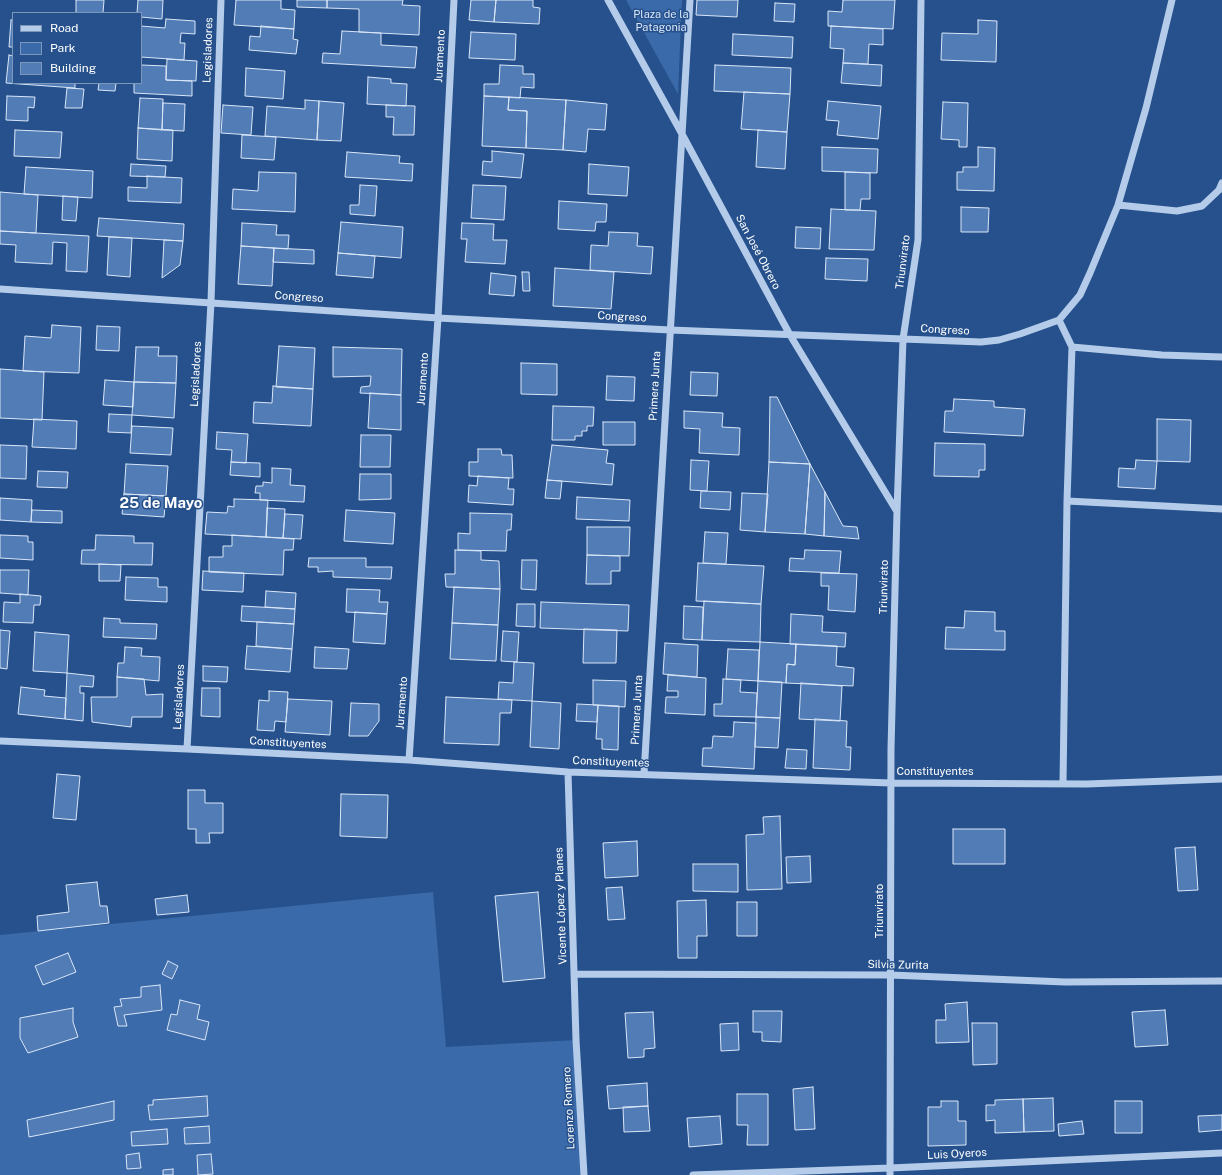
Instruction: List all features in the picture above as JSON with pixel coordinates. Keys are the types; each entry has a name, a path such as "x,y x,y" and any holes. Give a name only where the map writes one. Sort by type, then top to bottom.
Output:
{"street":[{"name":"Legisladores","path":"187,749 211,302 221,0"},
{"name":"Juramento","path":"409,760 438,318 454,0"},
{"name":"San José Obrero","path":"608,0 790,335 897,511"},
{"name":"Primera Junta","path":"644,774 690,0"},
{"name":"Triunvirato","path":"890,1172 891,749 897,511 903,339 918,240 922,0"},
{"path":"1063,784 1067,501 1072,347 1059,320 1080,295 1118,205 1146,108 1172,0"},
{"path":"1118,205 1177,211 1202,206 1219,190 1222,182"},
{"name":"Congreso","path":"0,289 438,318 670,330 981,342 1000,340 1059,320"},
{"path":"1072,347 1162,355 1222,357"},
{"path":"1067,501 1222,509"},
{"name":"Constituyentes","path":"0,741 409,760 568,772 891,783 1063,784 1222,779"},
{"name":"Vicente López y Planes","path":"568,772 576,1040"},
{"name":"Silvia Zurita","path":"574,974 890,975 1065,982 1222,980"},
{"name":"Lorenzo Romero","path":"576,1040 584,1175"},
{"name":"Luis Oyeros","path":"694,1175 890,1172 1222,1153"}],"green space":[{"name":"Plaza de la Patagonia","path":"626,0 682,0 678,94"},
{"path":"433,892 446,1047 576,1040 584,1175 0,1175 0,935"}],"building":[{"path":"76,0 104,0 103,12 76,12"},
{"path":"138,0 163,0 162,19 142,17 142,12 137,12"},
{"path":"236,0 281,0 281,9 295,10 294,29 234,25"},
{"path":"297,0 327,0 327,8 297,7"},
{"path":"327,0 403,0 402,5 420,6 419,35 359,32 359,9 327,8"},
{"path":"471,0 496,0 494,22 469,20"},
{"path":"496,0 533,0 533,7 540,8 539,24 494,22"},
{"path":"697,0 738,0 737,17 696,15"},
{"path":"843,0 895,0 893,29 828,26 828,11 842,12"},
{"path":"775,3 795,4 794,22 774,21"},
{"path":"166,19 195,21 195,34 181,33 180,43 185,43 184,60 142,57 142,26 165,28"},
{"path":"11,20 12,20 12,47 9,47"},
{"path":"978,20 997,21 996,62 941,60 942,33 978,34"},
{"path":"261,26 294,29 293,39 298,40 296,54 249,50 250,36 260,37"},
{"path":"831,26 883,29 883,45 869,44 868,64 843,63 844,49 830,48"},
{"path":"342,31 381,33 381,45 417,47 415,68 322,63 323,53 340,54"},
{"path":"471,32 516,34 515,60 469,58"},
{"path":"733,34 793,37 792,58 732,55"},
{"path":"9,55 12,56 12,83 6,83"},
{"path":"167,59 197,61 196,81 166,80"},
{"path":"843,63 882,65 881,86 841,83"},
{"path":"142,65 166,66 166,80 192,81 192,96 134,93 134,84 142,84"},
{"path":"500,65 523,66 523,74 534,74 534,88 521,87 520,98 484,96 484,84 499,84"},
{"path":"715,65 791,68 790,94 714,91"},
{"path":"246,68 285,71 283,99 245,96"},
{"path":"368,77 391,79 391,83 407,84 406,106 367,104"},
{"path":"20,84 75,84 75,88"},
{"path":"99,84 116,84 115,91 98,90"},
{"path":"67,88 84,89 82,108 65,108"},
{"path":"744,92 790,94 787,132 741,129"},
{"path":"7,96 35,97 34,108 28,107 28,121 6,120"},
{"path":"484,96 509,97 508,110 527,111 526,148 482,146"},
{"path":"509,97 566,100 563,150 526,148 527,111 508,110"},
{"path":"140,98 163,99 162,130 138,128"},
{"path":"305,100 319,101 317,140 265,136 267,106 305,109"},
{"path":"566,100 607,104 605,130 588,129 586,152 563,150"},
{"path":"319,101 344,103 341,141 317,140"},
{"path":"828,101 881,106 878,139 837,135 839,121 826,120"},
{"path":"943,102 968,103 967,147 959,147 959,140 941,139"},
{"path":"163,103 185,104 184,131 162,130"},
{"path":"223,105 253,107 251,135 221,133"},
{"path":"386,105 415,106 414,135 393,135 394,117 386,117"},
{"path":"138,128 173,130 172,161 137,159"},
{"path":"15,130 62,132 60,158 14,156"},
{"path":"758,130 787,132 785,169 756,167"},
{"path":"242,135 276,137 274,160 241,158"},
{"path":"822,147 878,149 877,173 822,171"},
{"path":"978,147 995,148 994,191 957,190 957,172 963,172 963,167 978,167"},
{"path":"492,151 524,154 521,178 482,175 483,161 492,162"},
{"path":"347,152 400,156 399,163 413,164 412,181 345,177"},
{"path":"131,164 166,166 165,177 130,176"},
{"path":"589,164 629,167 627,196 588,194"},
{"path":"26,167 93,171 92,198 24,194"},
{"path":"259,172 296,173 295,212 232,209 233,189 258,191"},
{"path":"845,172 870,173 870,199 861,199 860,210 845,210"},
{"path":"147,176 182,178 181,203 128,201 128,187 147,188"},
{"path":"360,185 377,186 375,216 350,214 350,205 359,205"},
{"path":"473,185 506,186 504,220 471,218"},
{"path":"0,192 38,195 36,233 0,231"},
{"path":"63,196 78,197 76,221 62,220"},
{"path":"559,201 607,204 606,222 596,222 595,231 558,229"},
{"path":"961,207 989,208 988,232 961,232"},
{"path":"831,209 876,211 874,250 829,249"},
{"path":"99,218 184,224 183,241 97,236"},
{"path":"341,222 403,227 401,258 338,253"},
{"path":"242,223 277,225 276,235 289,235 288,249 241,246"},
{"path":"462,223 494,224 493,240 507,240 505,264 465,262 467,239 461,239"},
{"path":"796,227 821,228 820,249 795,248"},
{"path":"0,231 89,236 87,272 66,271 67,243 53,242 52,264 15,262 16,245 0,244"},
{"path":"609,232 638,233 637,246 653,247 651,274 590,270 591,245 608,246"},
{"path":"109,237 132,238 130,277 107,275"},
{"path":"164,240 183,241 180,265 162,278"},
{"path":"241,246 274,248 272,286 238,284"},
{"path":"274,248 314,250 314,264 273,262"},
{"path":"338,253 375,256 373,278 336,275"},
{"path":"826,258 868,259 867,281 825,279"},
{"path":"555,268 614,272 611,309 553,306"},
{"path":"522,272 529,272 530,291 523,291"},
{"path":"491,273 516,276 514,296 489,294"},
{"path":"52,325 81,327 79,373 23,371 25,336 51,338"},
{"path":"97,326 120,327 119,351 96,350"},
{"path":"279,346 315,348 313,389 276,387"},
{"path":"136,347 159,347 158,356 177,356 176,383 134,382"},
{"path":"333,347 402,349 401,395 360,393 361,387 370,386 371,376 333,377"},
{"path":"521,363 557,364 557,395 521,394"},
{"path":"0,369 44,372 42,420 0,418"},
{"path":"691,372 718,373 717,396 690,395"},
{"path":"607,376 635,377 634,401 606,400"},
{"path":"105,380 134,382 133,407 103,405"},
{"path":"134,382 176,383 174,418 132,415"},
{"path":"273,386 313,389 311,426 253,423 254,402 272,403"},
{"path":"370,393 401,395 401,430 368,428"},
{"path":"770,397 777,397 810,464 769,462"},
{"path":"954,399 994,401 994,407 1025,409 1023,436 944,432 945,411 953,411"},
{"path":"553,406 594,407 593,426 587,426 587,431 582,431 582,436 575,436 575,440 552,440"},
{"path":"684,411 723,413 722,427 740,428 739,455 699,453 700,429 684,428"},
{"path":"109,414 132,415 131,433 108,432"},
{"path":"34,419 77,421 76,449 32,447"},
{"path":"1157,419 1191,420 1190,462 1157,461"},
{"path":"603,422 635,422 635,445 603,445"},
{"path":"132,426 173,428 171,455 130,453"},
{"path":"217,432 248,434 246,463 231,462 232,450 216,449"},
{"path":"361,435 391,435 390,467 360,467"},
{"path":"935,443 985,444 985,470 979,470 979,477 934,476"},
{"path":"0,445 27,446 26,479 0,478"},
{"path":"552,445 608,450 606,463 614,464 612,485 547,480"},
{"path":"478,449 501,449 502,455 512,455 513,478 469,476 469,462 478,462"},
{"path":"691,460 709,461 707,491 690,490"},
{"path":"1136,460 1157,461 1155,489 1118,487 1119,468 1135,469"},
{"path":"231,462 260,463 260,477 230,475"},
{"path":"769,462 810,464 805,534 765,532"},
{"path":"126,464 168,466 166,496 124,494"},
{"path":"810,464 825,492 824,536 805,534"},
{"path":"272,468 291,469 290,485 305,486 304,502 260,500 260,493 255,493 256,486 263,486 263,482 272,483"},
{"path":"38,471 68,472 67,488 37,487"},
{"path":"360,474 391,474 391,499 359,500"},
{"path":"478,476 509,478 508,489 514,489 513,505 468,502 469,485 477,486"},
{"path":"547,480 562,481 560,499 545,498"},
{"path":"701,491 731,492 730,510 700,508"},
{"path":"825,492 843,526 857,527 859,539 824,536"},
{"path":"742,493 768,494 765,532 740,530"},
{"path":"124,494 166,496 164,517 122,514"},
{"path":"577,497 630,500 629,521 576,519"},
{"path":"0,498 32,500 31,522 0,520"},
{"path":"234,499 268,500 266,537 205,534 207,512 227,513 228,506 234,507"},
{"path":"267,508 285,509 283,538 266,537"},
{"path":"32,510 62,511 62,523 31,522"},
{"path":"346,510 395,513 393,544 344,541"},
{"path":"470,513 512,514 511,530 507,530 506,551 458,550 458,533 470,534"},
{"path":"285,514 303,515 301,539 283,538"},
{"path":"587,527 630,527 629,556 587,555"},
{"path":"705,532 728,533 726,564 703,563"},
{"path":"0,535 28,536 28,542 33,542 33,560 0,558"},
{"path":"96,535 134,536 134,543 153,543 152,565 81,564 82,550 95,550"},
{"path":"232,535 294,539 293,550 284,550 283,575 209,572 209,557 223,557 223,546 232,546"},
{"path":"455,550 481,551 481,560 499,561 500,589 446,587 445,574 455,574"},
{"path":"805,550 841,551 839,573 789,571 790,558 804,559"},
{"path":"587,555 620,556 620,571 611,571 611,584 586,584"},
{"path":"309,558 366,558 366,567 392,567 391,579 333,577 333,571 318,572 318,567 308,567"},
{"path":"522,560 537,560 536,590 521,589"},
{"path":"698,563 764,566 761,604 696,601"},
{"path":"99,564 121,565 120,581 99,581"},
{"path":"0,570 29,570 28,595 0,593"},
{"path":"203,571 244,573 243,592 202,590"},
{"path":"821,573 857,574 855,612 828,610 829,586 821,586"},
{"path":"126,577 158,578 158,587 167,587 167,602 125,600"},
{"path":"454,587 500,589 498,625 452,623"},
{"path":"347,589 380,590 379,602 388,602 387,614 346,612"},
{"path":"266,591 296,593 295,609 265,607"},
{"path":"20,594 41,596 40,605 34,605 33,623 3,622 4,602 20,603"},
{"path":"704,601 761,604 760,642 702,640"},
{"path":"541,602 629,605 628,631 540,628"},
{"path":"517,604 535,604 535,627 516,626"},
{"path":"242,606 295,609 294,624 241,621"},
{"path":"684,606 703,607 702,640 683,639"},
{"path":"965,611 995,612 995,631 1005,631 1005,650 945,649 946,627 964,628"},
{"path":"355,612 387,614 385,644 353,642"},
{"path":"791,614 823,616 822,632 846,633 845,647 790,644"},
{"path":"104,618 120,619 120,623 157,624 156,639 103,637"},
{"path":"257,622 294,624 292,649 256,646"},
{"path":"452,623 498,625 496,661 450,659"},
{"path":"584,629 617,630 616,663 583,663"},
{"path":"0,630 10,631 7,669 0,668"},
{"path":"503,631 519,632 517,662 501,661"},
{"path":"35,632 69,635 67,673 33,671"},
{"path":"760,642 796,644 795,665 787,664 786,683 758,681"},
{"path":"665,643 698,645 697,677 663,674"},
{"path":"796,644 837,646 836,666 854,668 853,686 786,683 787,664 795,665"},
{"path":"247,646 292,649 290,672 245,669"},
{"path":"125,647 142,648 141,656 160,657 159,681 117,677 118,663 124,663"},
{"path":"315,647 349,649 347,669 314,668"},
{"path":"728,649 759,650 758,681 726,679"},
{"path":"514,662 534,663 532,701 498,699 499,682 513,683"},
{"path":"203,666 228,667 227,682 203,681"},
{"path":"67,673 94,676 93,687 80,686 80,693 84,693 83,721 65,719"},
{"path":"668,675 706,678 705,715 665,713 666,697 678,697 678,691 667,691"},
{"path":"117,677 144,679 146,695 163,694 162,717 132,717 131,727 92,722 91,697 117,697"},
{"path":"723,679 741,680 740,692 757,693 756,717 714,716 714,704 722,704"},
{"path":"593,680 626,681 625,707 593,705"},
{"path":"758,681 782,682 780,718 756,717"},
{"path":"801,683 842,686 840,721 799,719"},
{"path":"21,687 45,690 44,696 66,698 65,719 18,714"},
{"path":"202,688 220,688 220,717 201,716"},
{"path":"269,691 288,692 286,722 275,721 274,731 257,730 259,700 269,701"},
{"path":"446,697 512,700 511,713 500,713 499,745 444,743"},
{"path":"288,699 332,701 330,735 285,732"},
{"path":"532,701 561,703 559,749 530,747"},
{"path":"351,703 379,704 379,721 368,736 349,736"},
{"path":"577,704 598,705 597,722 576,721"},
{"path":"598,705 619,706 618,750 602,749 602,739 596,739"},
{"path":"756,717 780,718 778,748 755,747"},
{"path":"815,719 847,721 846,747 851,747 850,770 813,768"},
{"path":"734,722 756,723 754,769 702,766 703,748 712,748 713,736 733,737"},
{"path":"787,749 807,750 806,769 785,768"},
{"path":"57,774 80,776 76,820 53,818"},
{"path":"188,790 205,790 205,803 223,803 223,833 209,833 210,843 196,843 196,829 188,829"},
{"path":"341,794 388,795 387,838 340,836"},
{"path":"780,816 782,889 747,890 746,835 764,834 763,817"},
{"path":"953,829 1005,829 1005,864 953,864"},
{"path":"637,841 638,876 605,878 603,843"},
{"path":"1195,847 1198,890 1178,891 1175,848"},
{"path":"810,856 811,882 787,883 786,857"},
{"path":"693,864 738,864 738,892 693,891"},
{"path":"97,882 100,906 107,906 109,923 38,931 37,916 69,912 66,885"},
{"path":"622,887 625,919 608,920 606,888"},
{"path":"538,892 545,978 503,982 495,896"},
{"path":"187,895 189,912 157,915 155,899"},
{"path":"706,900 707,936 697,936 697,958 678,958 677,901"},
{"path":"737,902 757,902 757,936 737,936"},
{"path":"68,953 76,972 43,985 35,966"},
{"path":"168,961 178,966 172,979 162,974"},
{"path":"160,985 162,1010 124,1015 127,1026 118,1026 114,1007 122,1006 120,999 141,997 141,987"},
{"path":"180,1000 200,1005 197,1019 209,1022 205,1040 167,1030 171,1014 177,1015"},
{"path":"967,1002 969,1042 936,1043 936,1020 946,1020 945,1004"},
{"path":"73,1008 73,1022 78,1037 28,1053 20,1038 20,1018"},
{"path":"1165,1010 1168,1045 1135,1047 1132,1012"},
{"path":"753,1011 782,1011 781,1042 762,1041 762,1032 753,1032"},
{"path":"653,1012 655,1048 644,1049 644,1057 628,1058 625,1013"},
{"path":"738,1023 739,1050 721,1051 720,1024"},
{"path":"972,1023 997,1023 997,1064 973,1065"},
{"path":"647,1083 648,1106 609,1109 607,1086"},
{"path":"813,1087 815,1129 795,1130 793,1089"},
{"path":"737,1094 768,1094 768,1145 747,1145 748,1125 737,1125"},
{"path":"207,1096 208,1116 150,1120 148,1105 153,1105 153,1100"},
{"path":"1053,1098 1054,1131 1024,1132 1023,1099"},
{"path":"1023,1099 1024,1132 995,1133 995,1120 986,1121 986,1105 995,1105 995,1100"},
{"path":"114,1101 114,1120 29,1137 27,1120"},
{"path":"941,1101 958,1101 958,1121 966,1121 966,1145 928,1146 928,1107 941,1107"},
{"path":"1115,1101 1142,1101 1142,1133 1115,1133"},
{"path":"648,1106 650,1131 624,1132 623,1107"},
{"path":"1222,1115 1222,1130 1199,1132 1198,1116"},
{"path":"720,1116 722,1144 689,1147 687,1118"},
{"path":"1082,1121 1084,1134 1059,1136 1058,1124"},
{"path":"209,1126 210,1143 185,1144 184,1128"},
{"path":"167,1129 168,1144 132,1146 131,1132"},
{"path":"139,1153 141,1168 127,1169 126,1155"},
{"path":"211,1154 213,1174 198,1175 197,1155"},
{"path":"173,1169 173,1175 163,1175 163,1170"}],"district":[{"name":"25 de Mayo","path":"161,503"}]}
